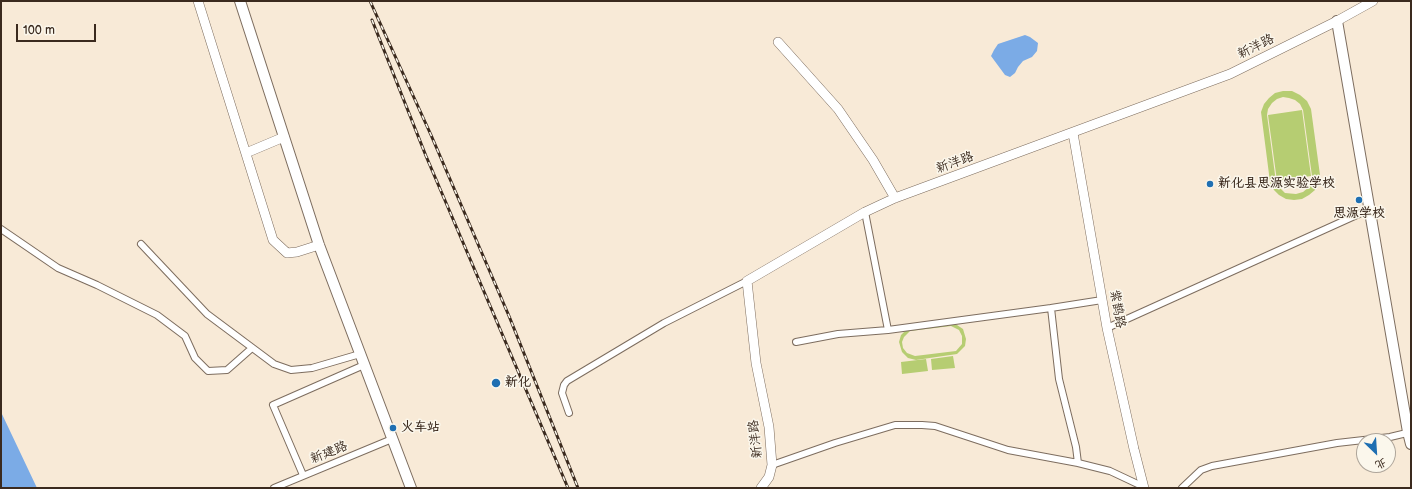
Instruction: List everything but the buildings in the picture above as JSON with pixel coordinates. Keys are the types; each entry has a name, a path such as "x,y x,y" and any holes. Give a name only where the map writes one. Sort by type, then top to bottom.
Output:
{"main road":[{"path":"240,1 319,245 411,488"},
{"path":"1338,21 1411,444"}],"street":[{"path":"198,1 273,240 287,253 297,252 319,245"},
{"name":"新洋路","path":"761,488 769,477 772,465 769,428 756,363 747,281 865,212 896,198 1230,74 1338,21 1373,1"},
{"path":"778,42 838,109 873,160 896,198"},
{"name":"紫鹊路","path":"1073,133 1107,328 1134,449 1145,488"},
{"path":"246,152 284,137"},
{"path":"1107,328 1370,209"},
{"path":"865,212 888,330"},
{"path":"1,229 58,268 97,285 157,315 185,336 195,358 208,371 227,370 252,348"},
{"path":"141,244 207,314 274,364 291,370 312,368 360,354"},
{"path":"569,413 562,393 564,385 567,381 664,323 747,281"},
{"path":"796,342 838,334 888,330 1102,300"},
{"path":"1051,308 1059,379 1076,446 1078,463"},
{"path":"303,476 273,404 364,365"},
{"path":"772,465 835,443 895,425 935,426 1008,450 1078,463 1110,471 1145,488"},
{"path":"1182,488 1201,470 1212,466 1338,443 1390,438 1409,432"},
{"name":"新建路","path":"274,488 392,439"}],"green space":[{"path":"1292,91 1307,101 1311,109 1320,175 1315,190 1302,199 1286,199 1273,189 1270,182 1261,112 1264,104 1275,93","holes":["1283,97 1289,98 1300,104 1303,110 1312,176 1309,187 1303,192 1296,194 1285,193 1276,182 1267,115 1268,109 1277,99"]},
{"path":"1302,110 1311,176 1277,181 1268,115"},
{"path":"954,323 963,329 966,339 965,346 957,354 916,360 908,358 902,352 899,342 901,335 906,330","holes":["951,326 959,330 962,336 962,344 956,351 915,356 907,353 903,348 902,342 904,337 910,331"]},
{"path":"953,356 955,368 932,370 931,359"},
{"path":"926,359 928,371 902,374 901,362"}],"water":[{"path":"1025,35 1038,43 1037,51 1032,57 1023,61 1015,73 1010,77 1005,75 991,56 994,50 998,44"},
{"path":"1,412 37,488 1,488"}],"railway":[{"path":"370,1 431,135 509,316 578,488"},
{"path":"372,20 426,156 568,488"}],"place":[{"name":"新化县思源实验学校","path":"1210,184"},
{"name":"思源学校","path":"1359,200"},
{"name":"新化","path":"496,383"},
{"name":"火车站","path":"393,428"}]}
